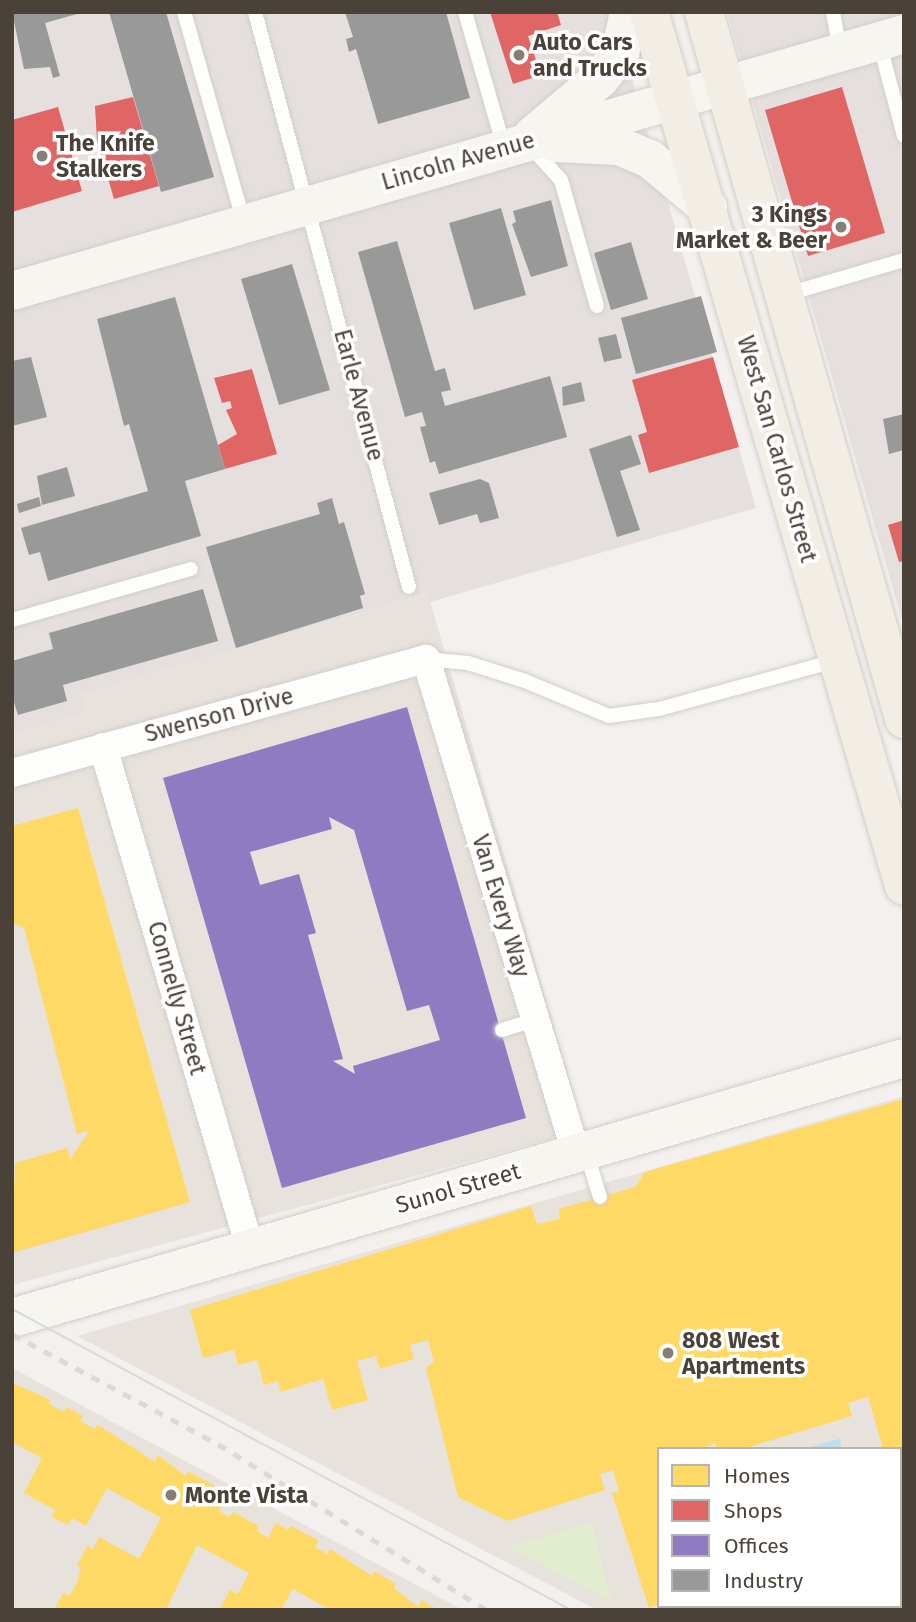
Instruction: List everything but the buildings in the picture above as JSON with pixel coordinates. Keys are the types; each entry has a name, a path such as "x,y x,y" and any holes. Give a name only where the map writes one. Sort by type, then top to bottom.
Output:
{"main road":[{"path":"515,144 600,79 620,53 629,12"},
{"name":"West San Carlos Street","path":"649,12 904,886"},
{"path":"704,12 904,719"},
{"name":"Lincoln Avenue","path":"12,290 891,38"},
{"path":"515,144 619,146 650,159 708,208"},
{"name":"Sunol Street","path":"12,1318 904,1058"}],"street":[{"name":"Swenson Drive","path":"12,773 426,659"},
{"name":"Van Every Way","path":"426,659 535,1020 581,1152"},
{"name":"Connelly Street","path":"103,747 250,1248"}],"lane":[{"path":"184,12 244,222"},
{"name":"Earle Avenue","path":"255,12 309,203 409,587"},
{"path":"465,12 515,144 561,180 597,306"},
{"path":"834,12 840,52"},
{"path":"891,38 904,136"},
{"path":"783,295 904,260"},
{"path":"12,620 191,569"},
{"path":"426,659 468,663 525,681 609,716 659,709 839,660"},
{"path":"502,1030 535,1020"},
{"path":"581,1152 600,1197"}],"shaded area":[{"path":"12,12 613,12 756,508 430,602 427,594 81,694 85,713 12,734"},
{"path":"727,12 904,12 904,627"},
{"path":"428,594 584,1130 12,1285 12,734 85,713 80,694"},
{"name":"808 West Apartments","path":"904,1096 904,1610 597,1610 77,1336"},
{"name":"Monte Vista","path":"12,1368 463,1610 12,1610"}],"green space":[{"path":"592,1522 611,1601 508,1547"}],"water":[{"path":"839,1439 842,1447 811,1447"}],"tram line":[{"path":"12,1309 571,1610"}],"railway":[{"path":"12,1334 218,1444 487,1610"}],"place":[{"name":"Auto Cars and Trucks","path":"519,55"},
{"name":"The Knife Stalkers","path":"42,156"},
{"name":"3 Kings Market & Beer","path":"841,227"},
{"name":"808 West Apartments","path":"668,1353"},
{"name":"Monte Vista","path":"171,1495"}]}
